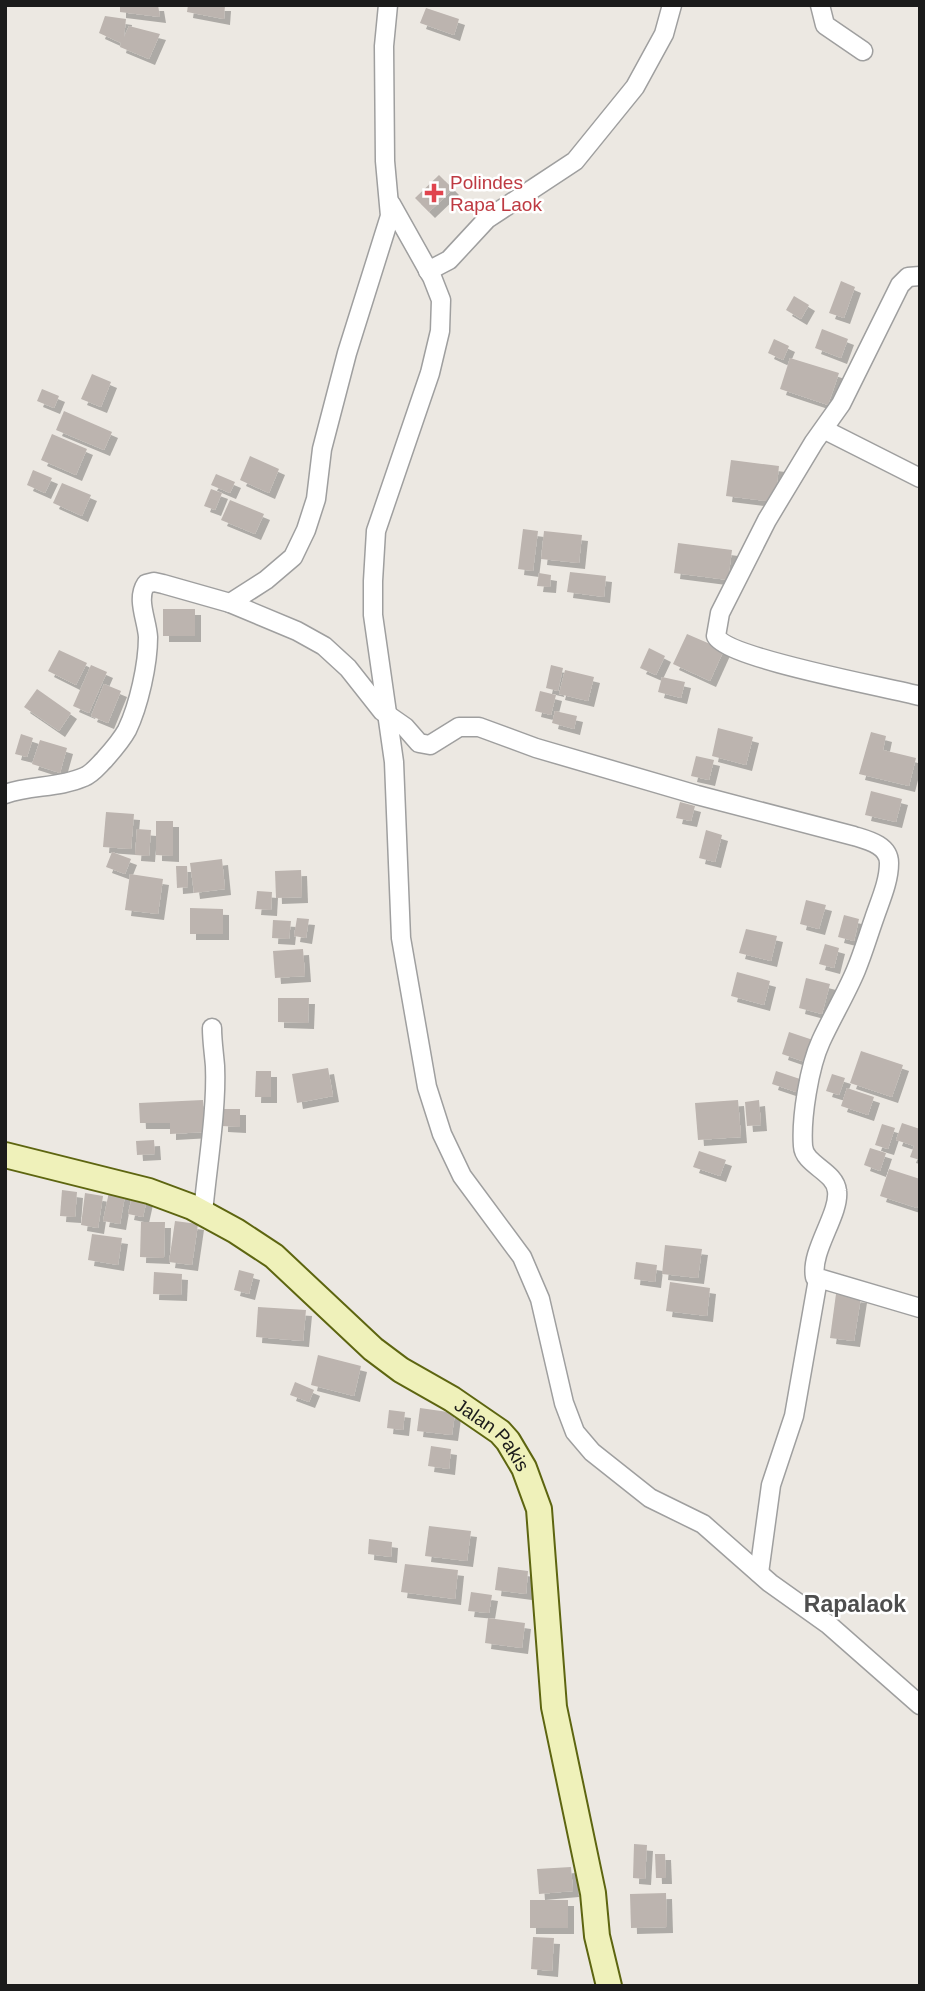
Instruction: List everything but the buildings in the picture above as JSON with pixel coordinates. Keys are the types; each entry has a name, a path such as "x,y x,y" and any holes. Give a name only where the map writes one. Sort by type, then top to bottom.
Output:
{"street":[{"path":"230,603 266,580 293,557 306,530 316,499 322,449 334,401 390,216 384,60 388,5"},
{"path":"428,271 449,260 487,219 575,161 635,87 664,34 672,5"},
{"path":"820,5 825,26 863,51"},
{"path":"391,204 441,300 440,331 430,373 376,531 373,615 394,762 401,938 427,1087 442,1135 462,1176 522,1256 540,1298 564,1403 575,1432 592,1452 650,1498 703,1524 759,1573 829,1626 920,1705"},
{"path":"920,276 908,276 900,285 842,404 814,442 766,520 720,613 716,636 720,643 803,670 920,696"},
{"path":"825,430 920,478"},
{"path":"5,794 32,787 62,784 88,776 128,729 145,674 148,633 142,591 146,584 154,582 230,603 297,631 324,646 348,668 387,715 405,727 414,740 424,745 434,743 459,727 479,727 536,748 697,795 870,841 884,850 889,858 884,890 856,970 820,1044 808,1082 803,1150 833,1181 838,1192 814,1274 818,1279 855,1287 920,1308"},
{"path":"202,1213 215,1065 211,1049 212,1028"},
{"name":"Jalan Pakis","path":"5,1155 149,1191 202,1213 274,1256 373,1349 401,1370 452,1399 500,1432 516,1451 539,1509 554,1707 593,1893 597,1936 609,1986"},
{"path":"759,1573 771,1485 794,1416 818,1279"}],"place":[{"name":"Polindes Rapa Laok","path":"434,193"}],"district":[{"name":"Rapalaok","path":"855,1604"}]}
